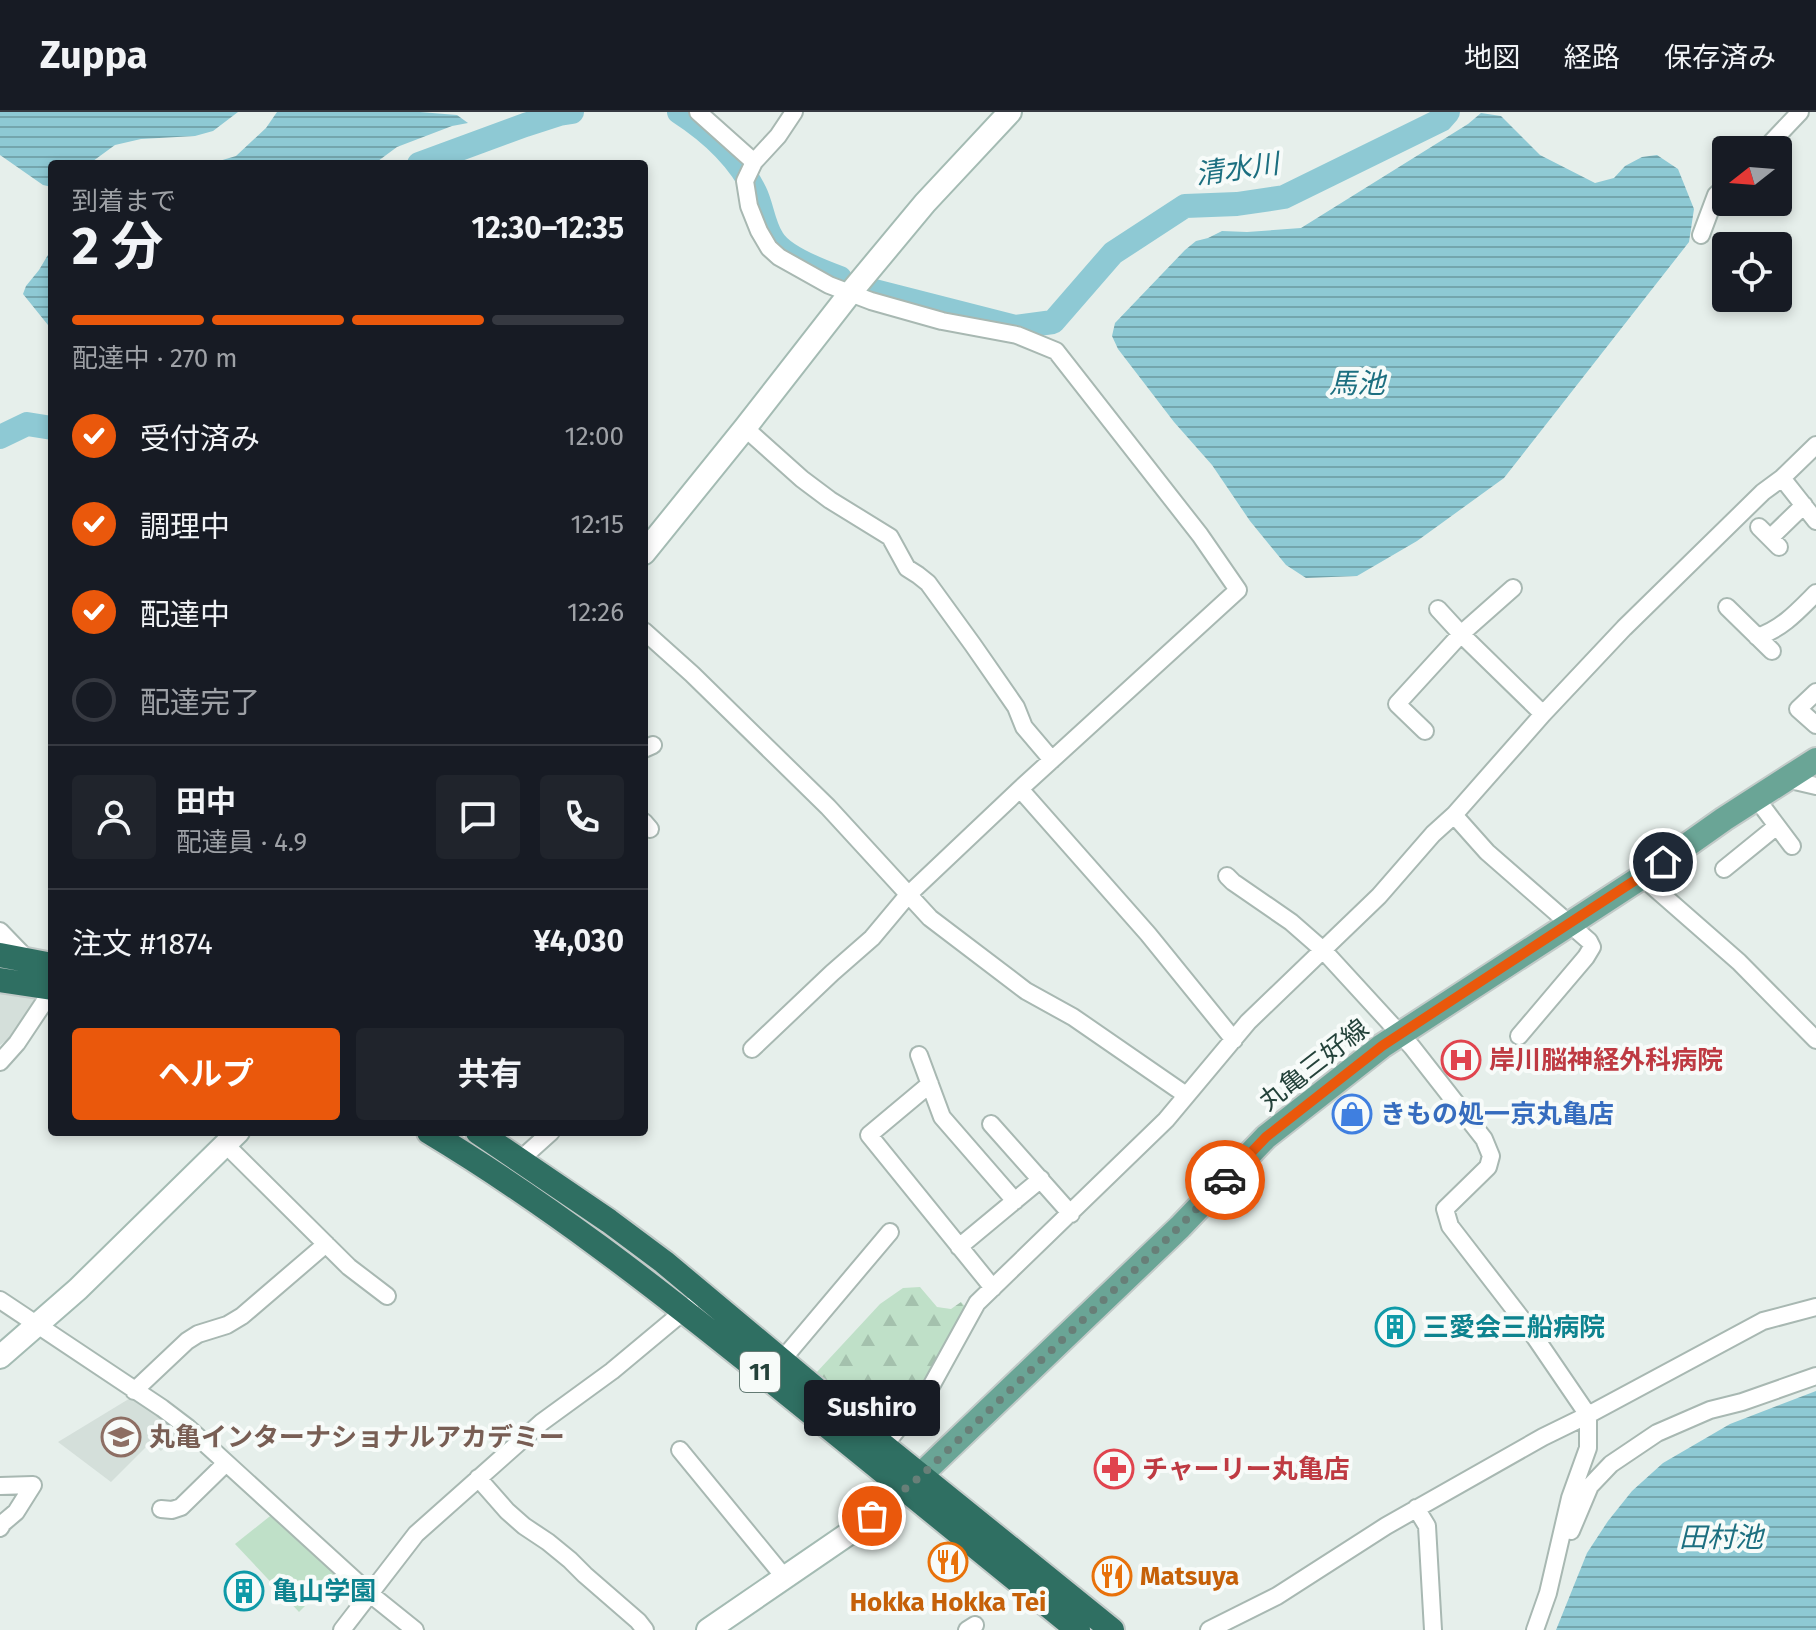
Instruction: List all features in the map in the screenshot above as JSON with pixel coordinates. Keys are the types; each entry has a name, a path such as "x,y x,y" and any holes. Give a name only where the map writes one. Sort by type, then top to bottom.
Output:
{"highway":[{"path":"0,955 28,960 48,977"},
{"path":"0,980 48,980"},
{"name":"11","path":"435,1136 588,1237 1112,1630"},
{"name":"11","path":"484,1136 609,1221 704,1294 884,1446 914,1482 1078,1630"}],"main road":[{"name":"丸亀三好線","path":"914,1482 1180,1227 1266,1137 1382,1046 1816,760"}],"street":[{"path":"698,112 749,171"},
{"path":"752,1049 872,938 908,895 1020,789 1238,590 1200,535 1056,351 1017,335 942,321 871,301 829,285 779,257 769,248 749,206 749,171 794,112"},
{"path":"648,548 851,292 925,203 1010,112"},
{"path":"1777,136 1800,112"},
{"path":"1701,235 1712,206"},
{"path":"745,428 802,479 890,537 907,568 928,583 1016,707 1024,727 1052,760"},
{"path":"884,1446 929,1390 977,1303 1166,1120 1248,1022 1379,896 1624,628 1763,492 1816,445"},
{"path":"1782,478 1816,521"},
{"path":"1769,537 1804,505"},
{"path":"1425,731 1397,704 1461,634 1513,588"},
{"path":"1757,637 1773,632 1816,593"},
{"path":"1727,607 1772,651"},
{"path":"1438,609 1543,714"},
{"path":"648,635 828,807 930,918 1026,991 1073,1017 1186,1095"},
{"path":"1812,689 1798,709 1816,725"},
{"path":"1786,779 1816,786"},
{"path":"1020,789 1148,934 1234,1040"},
{"path":"1756,798 1792,846"},
{"path":"1454,815 1487,852 1589,941 1592,947 1519,1036"},
{"path":"1724,869 1777,826"},
{"path":"1227,876 1291,922 1323,950 1412,1047 1484,1139 1491,1156 1488,1167 1445,1209 1450,1226 1528,1327 1588,1415 1588,1448 1570,1498 1548,1593"},
{"path":"1642,877 1739,962 1816,1040"},
{"path":"0,931 28,960"},
{"path":"0,1062 17,1043 45,1001 48,990"},
{"path":"919,1055 942,1117 1015,1201"},
{"path":"930,1084 869,1135 993,1288"},
{"path":"991,1124 1071,1214"},
{"path":"521,1159 547,1136"},
{"path":"0,1357 116,1253 232,1138 326,1244 349,1267 387,1296"},
{"path":"959,1247 1041,1179"},
{"path":"782,1360 890,1232"},
{"path":"134,1391 187,1341 242,1316 326,1244"},
{"path":"342,1630 416,1534 542,1422 612,1371 704,1294"},
{"path":"0,1300 187,1427 369,1593 415,1630"},
{"path":"1209,1630 1277,1596 1416,1508 1543,1437 1763,1321 1816,1307"},
{"path":"1535,1630 1580,1507 1590,1486 1611,1464 1681,1421 1816,1376"},
{"path":"680,1450 785,1578"},
{"path":"161,1509 181,1507 226,1463"},
{"path":"478,1478 507,1511 570,1560 645,1630"},
{"path":"708,1630 854,1530 914,1482"},
{"path":"0,1486 33,1485 16,1512 0,1528"},
{"path":"1416,1508 1427,1526 1433,1630"}],"shaded area":[{"path":"0,991 40,998 39,1005 0,1045"},
{"name":"丸亀インターナショナルアカデミー","path":"132,1397 180,1432 161,1451 151,1442 111,1482 58,1442"}],"green space":[{"path":"920,1287 937,1307 951,1309 961,1302 968,1310 926,1384 888,1432 816,1373 880,1304 903,1288"},
{"path":"274,1513 339,1572 299,1612 235,1544"}],"water":[{"path":"0,112 238,112 213,131 195,136 141,139 115,145 94,160 48,160 48,186 0,155"},
{"path":"277,112 420,112 457,115 468,123 397,147 379,160 222,160 236,156 266,128"},
{"name":"馬池","path":"1481,113 1501,116 1540,155 1595,183 1614,178 1625,166 1642,157 1657,155 1678,169 1694,209 1689,242 1504,478 1417,541 1357,576 1306,578 1286,565 1250,521 1212,465 1174,422 1118,349 1112,336 1115,323 1196,241 1222,231 1301,228"},
{"path":"48,255 48,325 23,294"},
{"name":"田村池","path":"1816,1391 1816,1630 1556,1630 1587,1553 1632,1491 1663,1463 1730,1424"}],"waterway":[{"name":"清水川","path":"430,160 525,125 572,112"},
{"name":"清水川","path":"679,112 712,137 741,168 755,192 777,245 803,262 840,278"},
{"name":"清水川","path":"874,291 1015,327 1053,322 1113,253 1185,206 1237,204 1284,197 1441,120 1448,112"},
{"name":"清水川","path":"0,437 27,424 48,427"}],"way so far":[{"path":"872,1516 922,1475 1225,1180"}],"place":[{"name":"岸川脳神経外科病院","path":"1461,1060"},
{"name":"きもの処一京丸亀店","path":"1352,1114"},
{"name":"三愛会三船病院","path":"1395,1327"},
{"name":"丸亀インターナショナルアカデミー","path":"121,1437"},
{"name":"チャーリー丸亀店","path":"1114,1469"},
{"name":"Sushiro","path":"872,1516"},
{"name":"Hokka Hokka Tei","path":"948,1562"},
{"name":"Matsuya","path":"1112,1576"},
{"name":"亀山学園","path":"244,1591"}],"route":[{"path":"1225,1180 1266,1137 1382,1046 1663,862"}]}
